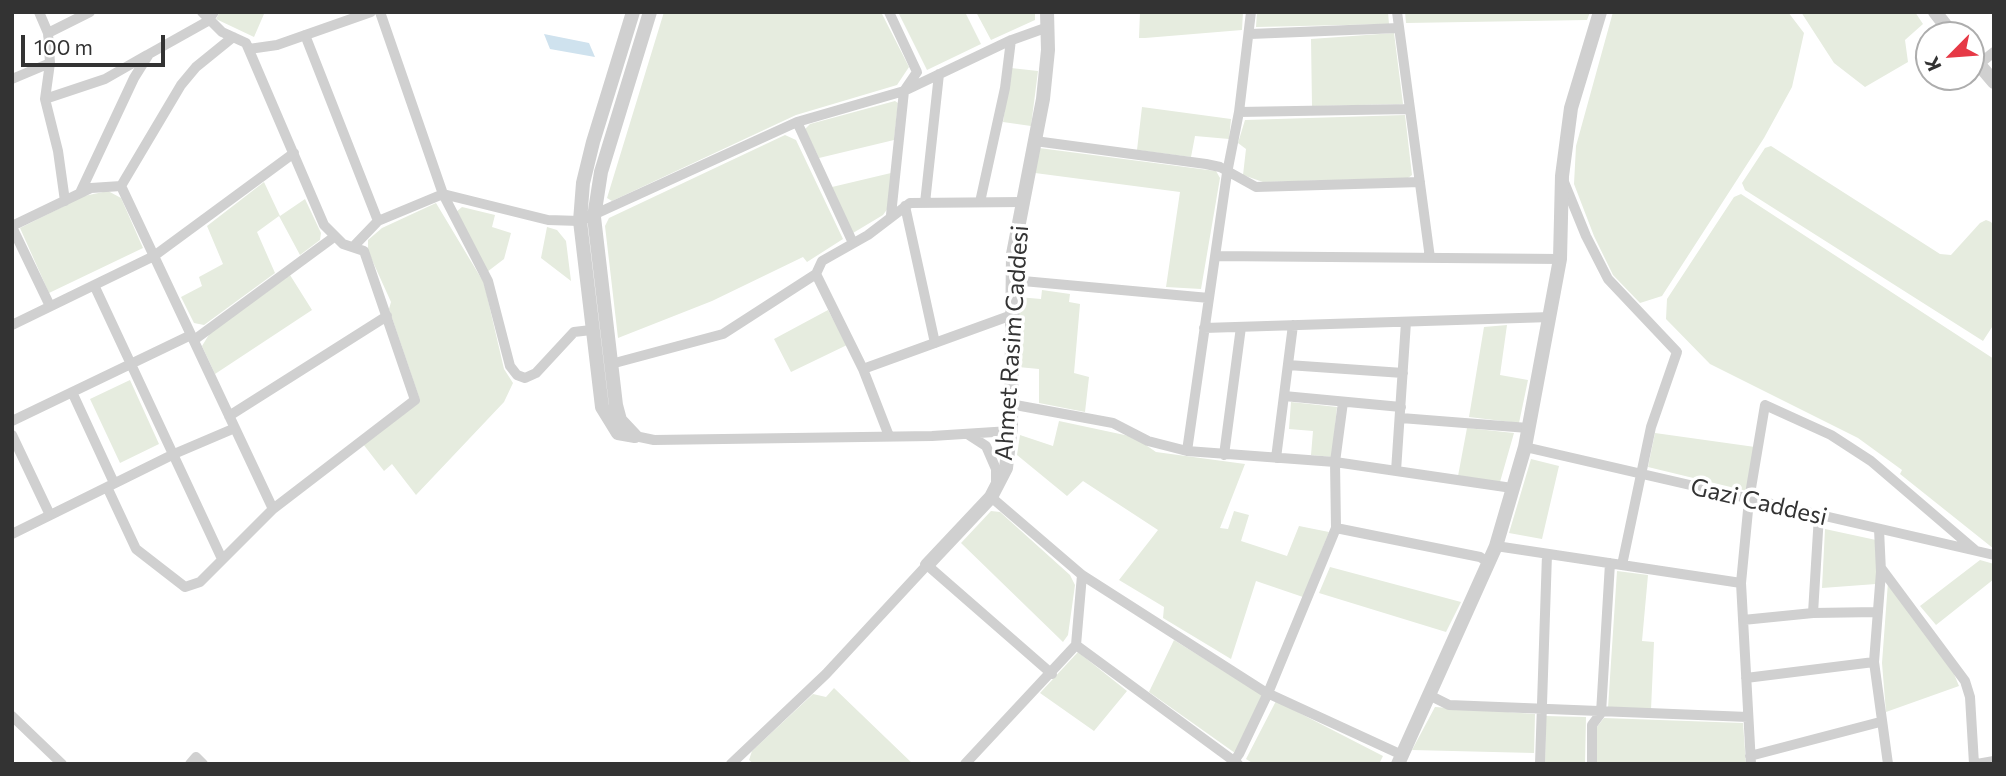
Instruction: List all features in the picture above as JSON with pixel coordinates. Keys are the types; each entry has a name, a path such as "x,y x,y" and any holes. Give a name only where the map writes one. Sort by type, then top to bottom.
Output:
{"street":[{"path":"39,12 48,33 50,63 45,99 58,151 65,201"},
{"path":"48,33 90,12"},
{"path":"249,49 277,45 343,17 371,12"},
{"path":"380,12 443,194 488,281 510,366 517,375 525,378 536,373 574,332 591,330"},
{"path":"633,12 583,183 618,415 635,436"},
{"path":"650,12 587,219 591,330 604,412 618,433 654,440 969,435 1010,431"},
{"path":"890,12 917,72 904,90 891,215"},
{"path":"1187,451 1227,173 1239,112 1251,12"},
{"path":"1397,12 1430,258"},
{"path":"969,435 986,446 996,469 994,493 1082,575 1268,693 1400,759 1496,546 1525,447 1560,259 1562,176 1571,108 1600,12"},
{"path":"45,99 105,79 208,15 233,37 246,43 324,225 334,237 364,251 415,400 273,509 200,582 185,587 136,549 72,392"},
{"path":"353,247 378,221 443,194 548,220 587,219 797,122 904,90 1011,40 1047,20"},
{"name":"Ahmet Rasim Caddesi","path":"927,565 994,493 1006,468 1010,431 1012,280 1046,77 1047,20"},
{"path":"1250,34 1399,28"},
{"path":"305,35 378,221"},
{"path":"121,186 181,85 196,67 233,37"},
{"path":"980,202 1005,88 1011,40"},
{"path":"80,193 134,78 149,54"},
{"path":"12,79 50,63"},
{"path":"925,203 939,74"},
{"path":"1239,112 1410,109"},
{"path":"797,122 853,243"},
{"path":"1035,141 1206,164 1220,167 1256,187 1420,182"},
{"path":"12,325 155,256 294,153"},
{"path":"1562,176 1586,236 1608,279 1677,352 1657,403 1616,564 1601,713 1592,725 1592,764"},
{"path":"50,306 12,226 91,188 121,186"},
{"path":"121,186 273,509"},
{"path":"611,364 723,334 816,274 822,261 853,243 905,206 925,203 1023,202"},
{"path":"905,206 935,343"},
{"path":"12,421 192,337 334,237"},
{"path":"1215,256 1560,259"},
{"path":"816,274 863,369 890,436"},
{"path":"1012,280 1209,298"},
{"path":"94,285 222,559"},
{"path":"863,369 1012,315"},
{"path":"229,416 387,316"},
{"path":"1204,328 1551,317"},
{"path":"1396,471 1406,322"},
{"path":"1276,458 1293,325"},
{"path":"1224,455 1241,327"},
{"path":"1288,365 1403,373"},
{"path":"1284,396 1528,428"},
{"path":"1076,645 1235,763 1268,693 1336,528 1335,462 1343,402"},
{"path":"1010,404 1113,424 1149,441 1187,451 1335,462 1512,488"},
{"path":"1880,722 1751,760 1741,583 1749,500 1765,405 1830,435 1871,461 1975,550"},
{"path":"12,534 174,454 235,428"},
{"path":"12,435 50,515"},
{"name":"Gazi Caddesi","path":"1525,447 1994,555"},
{"path":"1813,613 1819,515"},
{"path":"1336,528 1480,557 1488,562"},
{"path":"1879,529 1881,568 1874,662 1880,722 1888,764"},
{"path":"1496,546 1741,583"},
{"path":"1540,764 1547,554"},
{"path":"731,764 825,674 927,565 1052,674"},
{"path":"1881,568 1965,681 1970,697 1975,764 1994,761"},
{"path":"965,764 1052,674 1076,645 1082,575"},
{"path":"1743,620 1813,613 1878,611"},
{"path":"1746,678 1874,662"},
{"path":"1429,695 1449,705 1748,717"},
{"path":"12,716 47,760 62,764"},
{"path":"190,764 196,757 202,764"}],"shaded area":[{"path":"220,12 264,14 254,37 216,19"},
{"path":"664,12 881,12 909,67 897,85 796,115 612,201 607,198"},
{"path":"898,12 965,12 981,44 927,70"},
{"path":"976,12 1035,12 1035,20 991,40"},
{"path":"1140,12 1243,12 1242,30 1139,38"},
{"path":"1257,12 1388,12 1389,24 1256,27"},
{"path":"1405,12 1590,12 1587,20 1406,23"},
{"path":"1613,12 1788,12 1804,33 1792,87 1764,138 1662,296 1640,303 1613,275 1594,236 1574,184 1576,146"},
{"path":"1801,12 1915,12 1921,21 1915,21 1915,31 1905,40 1908,62 1865,87 1834,63"},
{"path":"1394,33 1403,104 1312,106 1311,39"},
{"path":"1011,68 1038,71 1031,126 1003,122"},
{"path":"895,101 898,103 894,140 819,158 805,129 810,124"},
{"path":"1142,107 1231,119 1229,139 1195,136 1191,157 1137,150"},
{"path":"1405,115 1412,175 1408,178 1263,182 1243,175 1246,149 1238,143 1245,120"},
{"path":"785,135 796,140 843,239 807,262 803,257 712,301 618,338 605,226 609,218"},
{"path":"1771,146 1940,254 1951,255 1980,223 1986,220 1991,222 1994,226 1994,324 1983,341 1745,190 1742,183 1765,148"},
{"path":"1039,148 1216,171 1220,178 1201,289 1166,287 1180,192 1035,173"},
{"path":"891,173 888,208 883,215 853,233 832,187"},
{"path":"264,182 280,216 305,199 321,233 320,240 300,255 279,216 257,232 275,273 204,325 194,323 181,297 202,286 199,277 223,264 207,226"},
{"path":"108,191 121,198 143,248 49,293 20,228 84,196"},
{"path":"1741,194 1994,359 1994,549 1900,474 1902,470 1858,438 1710,364 1666,319 1667,299 1734,197"},
{"path":"436,203 484,283 504,369 513,383 504,402 416,495 392,464 384,471 363,444 420,400 389,309 391,302 368,251 368,240 382,228"},
{"path":"462,207 495,215 492,227 511,233 504,259 487,272 456,212"},
{"path":"547,227 557,230 566,241 571,281 541,258"},
{"path":"290,275 312,310 215,374 202,346 210,333"},
{"path":"1042,290 1070,294 1069,302 1080,304 1074,373 1089,377 1085,412 1039,403 1039,369 1018,367 1018,297 1041,299"},
{"path":"828,310 847,345 791,372 774,339"},
{"path":"1507,325 1500,375 1528,380 1519,423 1469,417 1484,327"},
{"path":"130,380 159,444 120,463 90,399"},
{"path":"1291,402 1337,407 1332,457 1311,455 1313,431 1289,429"},
{"path":"1059,421 1134,437 1156,452 1245,464 1220,528 1228,529 1234,511 1249,515 1241,541 1287,556 1299,526 1329,532 1303,597 1256,581 1231,659 1163,618 1164,607 1119,580 1158,530 1083,481 1067,496 1017,455 1020,435 1053,446"},
{"path":"1467,428 1514,433 1500,482 1458,476"},
{"path":"1655,433 1755,447 1747,491 1648,467"},
{"path":"1531,459 1559,466 1542,539 1509,533"},
{"path":"991,511 1000,512 1070,575 1075,585 1068,635 1063,642 961,543"},
{"path":"1825,529 1876,540 1876,584 1822,588"},
{"path":"1980,560 1994,564 1994,579 1936,625 1920,606"},
{"path":"1330,567 1461,602 1446,632 1319,593"},
{"path":"1617,571 1648,575 1642,641 1654,642 1651,710 1608,708"},
{"path":"1888,582 1954,674 1959,686 1886,712 1882,663"},
{"path":"1174,640 1262,695 1235,753 1149,692"},
{"path":"1078,652 1127,691 1094,731 1040,693"},
{"path":"834,688 913,764 754,764 749,760 752,751 813,694 826,697"},
{"path":"1276,701 1383,756 1379,764 1254,764 1246,759"},
{"path":"1435,707 1535,714 1534,753 1412,750"},
{"path":"1546,716 1586,717 1585,764 1545,764"},
{"path":"1604,718 1743,723 1746,764 1595,764 1596,728"}],"water":[{"path":"544,34 589,43 595,57 550,49"}]}
